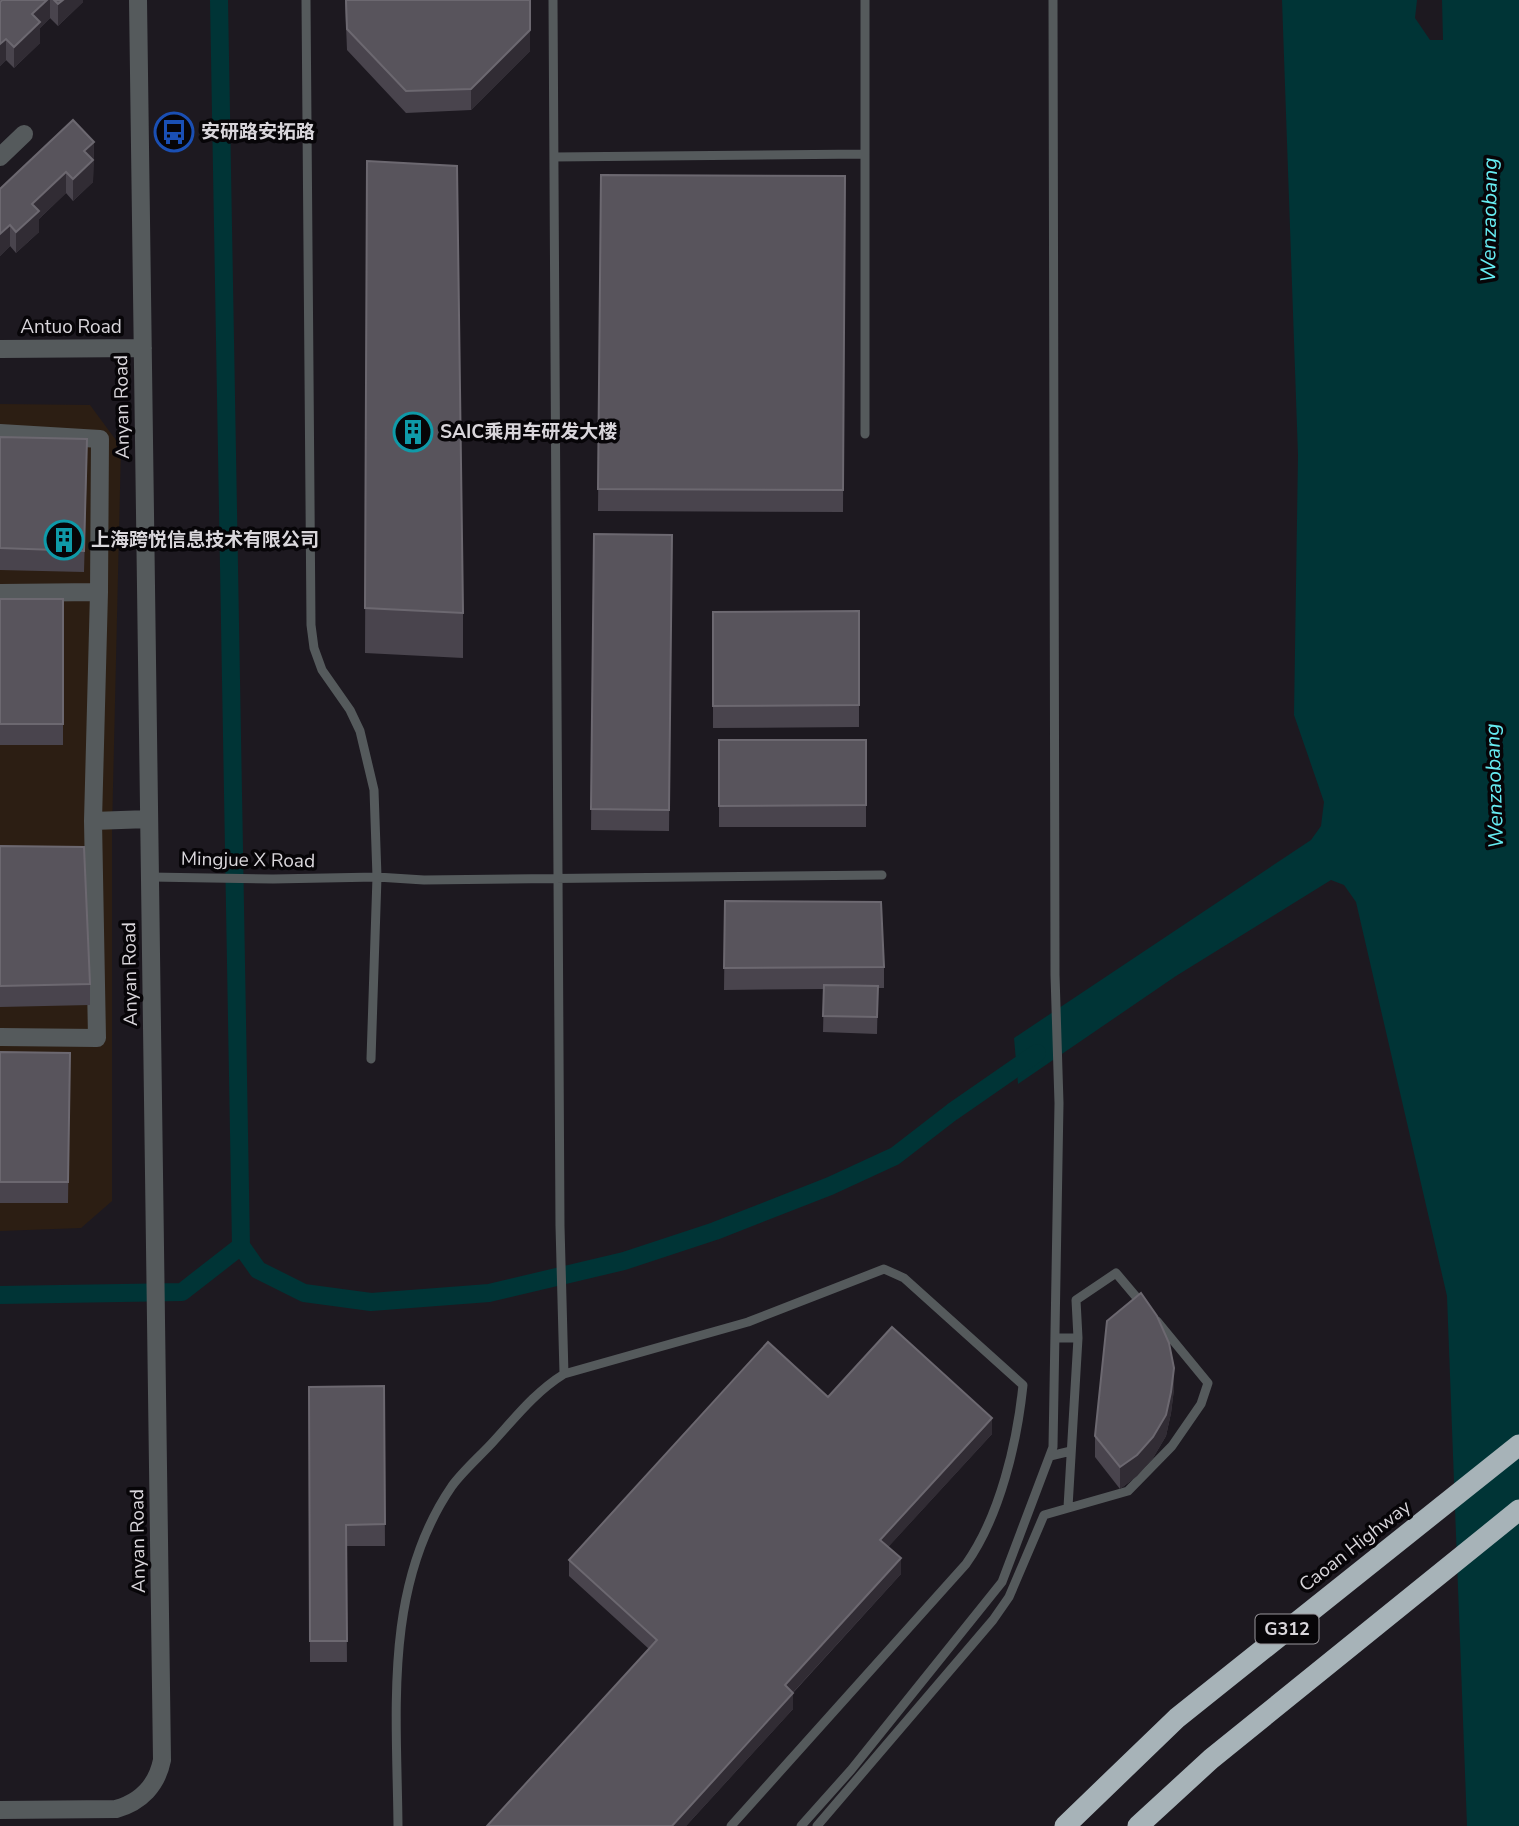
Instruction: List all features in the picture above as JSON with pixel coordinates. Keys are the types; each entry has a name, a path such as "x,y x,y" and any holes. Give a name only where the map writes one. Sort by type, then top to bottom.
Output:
{"highway":[{"name":"Caoan Highway","path":"1065,1826 1177,1718 1519,1445"},
{"name":"G312","path":"1138,1826 1220,1751 1519,1510"}],"street":[{"name":"Anyan Road","path":"0,1810 125,1807 146,1793 160,1769 162,1760 138,0"},
{"path":"0,157 24,134"},
{"name":"Antuo Road","path":"0,349 143,348"},
{"path":"0,433 100,439 93,821 97,1038 0,1037"},
{"path":"0,593 99,592"},
{"path":"93,821 149,819"}],"lane":[{"path":"306,0 311,625 314,648 322,670 350,710 360,731 374,790 377,877 370,1059"},
{"path":"553,0 559,1226 564,1374"},
{"path":"865,0 865,434"},
{"path":"801,1826 851,1770 1002,1582 1053,1447 1059,1104 1055,975 1053,0"},
{"path":"554,157 866,154"},
{"name":"Mingjue X Road","path":"150,877 377,877 424,880 882,875"},
{"path":"398,1826 397,1660 405,1597 412,1567 429,1528 453,1486 543,1387 564,1374 748,1322 884,1269 904,1278 1023,1385 1018,1430 988,1527 978,1548 731,1826"},
{"path":"817,1826 993,1620 1009,1597 1044,1515 1128,1491 1172,1446 1201,1404 1208,1383 1116,1273 1076,1300 1078,1338 1068,1507"},
{"path":"1055,1338 1078,1338"},
{"path":"1050,1456 1071,1451"}],"shaded area":[{"path":"0,404 90,405 121,447 112,830 112,1201 81,1228 0,1231"}],"water":[{"name":"Wenzaobang","path":"1282,0 1417,0 1415,18 1430,40 1443,40 1442,0 1519,0 1519,1826 1467,1826 1447,1296 1356,902 1344,885 1331,880 1176,976 1018,1084 1014,1038 1311,840 1321,826 1324,802 1294,715 1298,455"}],"building":[{"path":"2,0 47,0 32,14 40,22 14,47 6,39 0,44"},
{"path":"346,0 530,0 530,30 471,89 406,91 347,29"},
{"path":"73,120 94,142 84,151 93,160 73,179 66,172 32,204 39,211 16,232 10,225 0,234 0,189"},
{"name":"SAIC乘用车研发大楼","path":"367,161 457,166 463,613 365,608"},
{"path":"601,175 845,176 843,490 598,489"},
{"path":"0,437 87,439 84,551 0,548"},
{"path":"594,534 672,535 669,810 591,809"},
{"path":"0,599 63,599 63,724 0,724"},
{"path":"859,611 859,705 713,706 713,612"},
{"path":"719,740 866,740 866,805 719,806"},
{"path":"0,846 84,847 90,984 0,986"},
{"path":"725,901 881,902 884,967 724,968"},
{"path":"824,985 878,986 877,1017 823,1016"},
{"path":"0,1052 70,1053 68,1182 0,1182"},
{"path":"1141,1293 1157,1316 1169,1343 1174,1368 1166,1415 1153,1437 1137,1455 1120,1467 1095,1436 1107,1321"},
{"path":"892,1327 992,1418 880,1540 901,1558 785,1685 793,1693 672,1826 487,1826 657,1640 569,1560 768,1342 828,1397"},
{"path":"384,1386 385,1524 346,1525 347,1641 310,1641 309,1387"}],"waterway":[{"path":"219,0 241,1246 258,1270 304,1293 371,1302 489,1293 624,1261 715,1231 830,1186 895,1156 952,1112 1037,1053"},
{"path":"0,1295 182,1292 241,1246"}],"place":[{"name":"安研路安拓路","path":"174,132"},
{"name":"SAIC乘用车研发大楼","path":"413,432"},
{"name":"上海跨悦信息技术有限公司","path":"64,540"}]}
